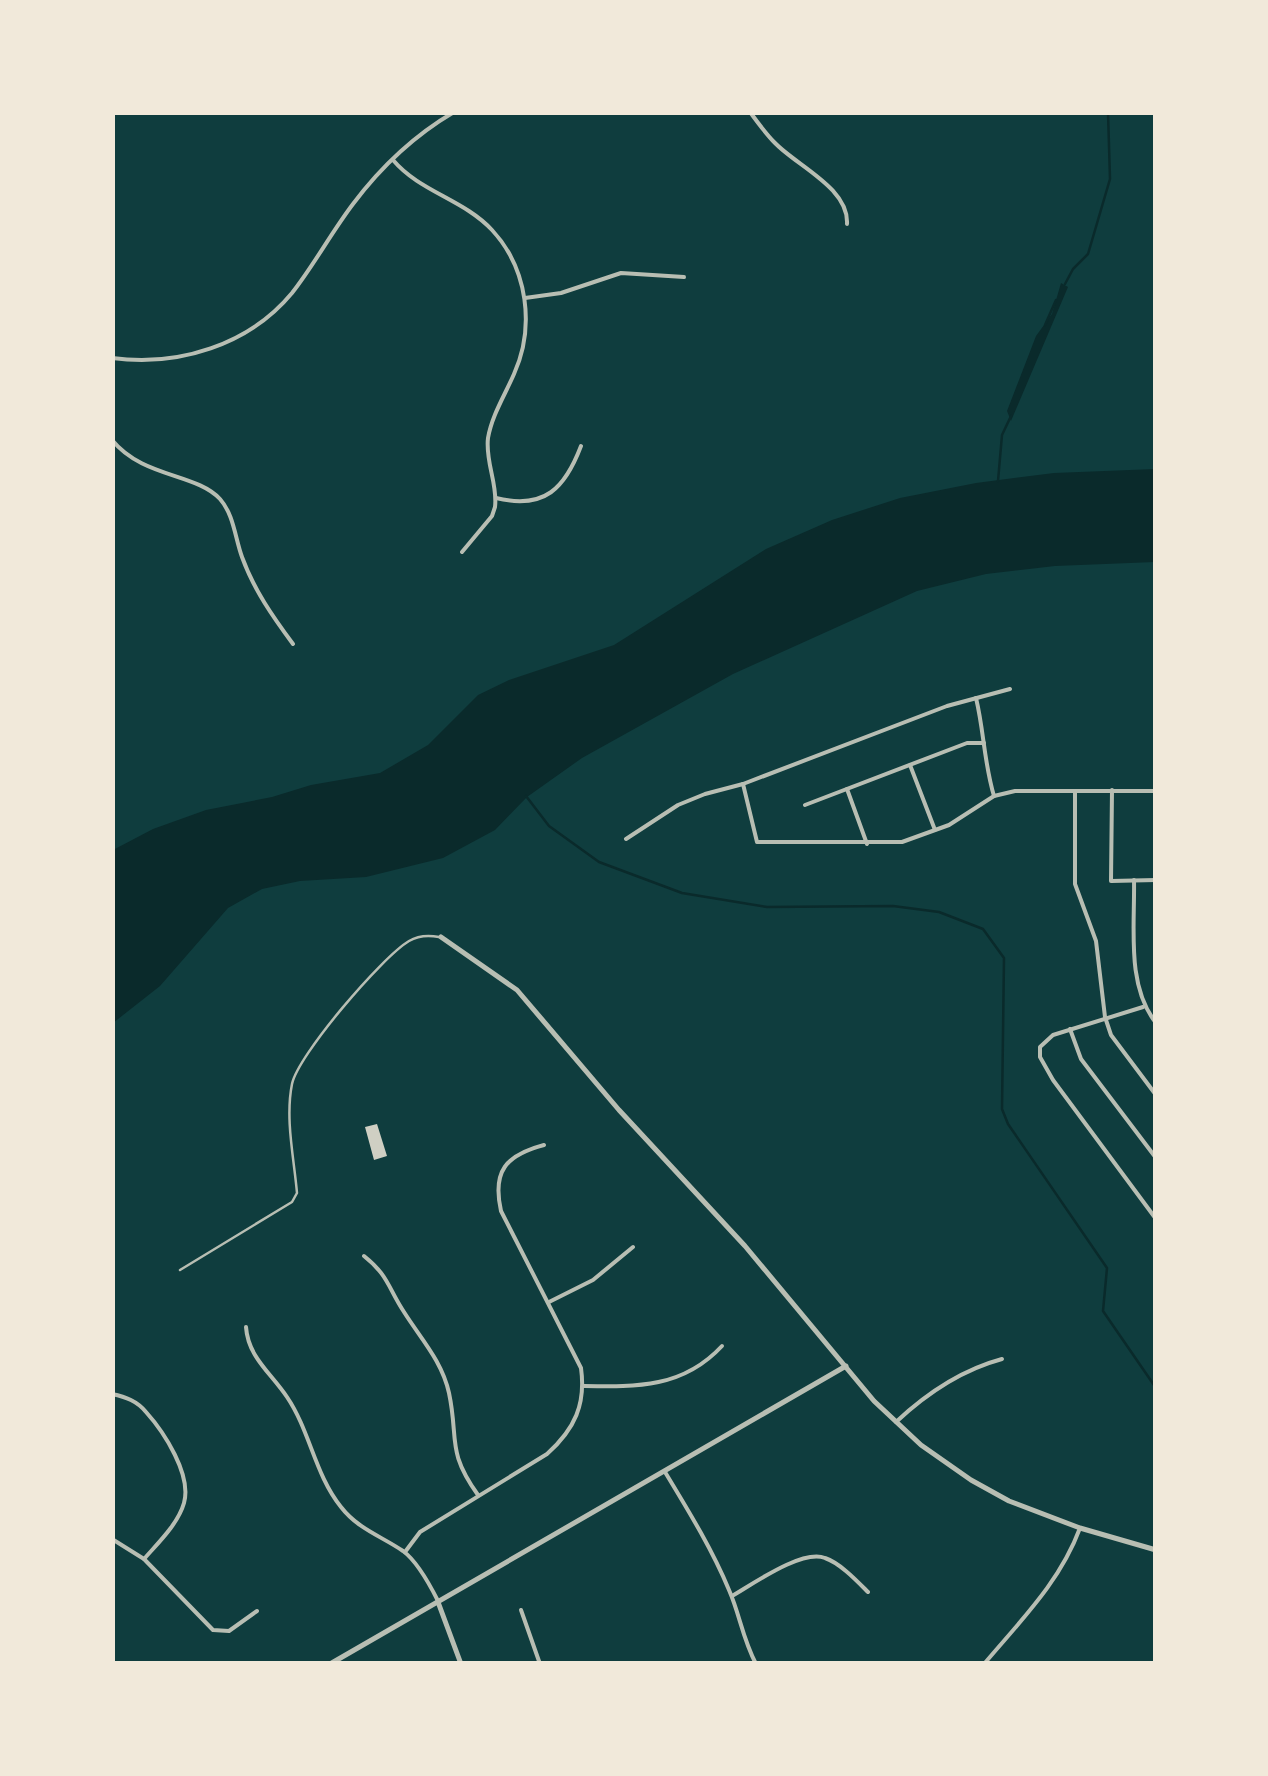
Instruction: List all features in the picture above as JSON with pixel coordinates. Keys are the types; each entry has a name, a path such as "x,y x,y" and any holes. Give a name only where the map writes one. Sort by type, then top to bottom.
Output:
{"street":[{"path":"112,358 182,357 216,347 250,329 292,293 352,205 392,160 454,112"},
{"path":"750,112 776,144 838,199 846,211 846,224"},
{"path":"392,160 416,182 463,207 491,229 514,262 525,298 522,355 488,436 496,498 492,516 462,552"},
{"path":"525,298 561,293 621,272 684,277"},
{"path":"112,440 139,464 199,487 220,500 232,520 242,557 257,590 293,644"},
{"path":"496,498 524,502 552,493 568,476 581,446"},
{"path":"626,839 678,805 1010,689"},
{"path":"976,698 984,763 994,796"},
{"path":"805,805 967,743 984,743"},
{"path":"910,765 935,830"},
{"path":"743,784 757,842 867,844 902,842 935,830 994,796 1015,791 1156,791"},
{"path":"847,790 867,844"},
{"path":"1112,790 1112,880 1156,880"},
{"path":"1075,791 1075,884 1096,941 1105,1017 1111,1035 1156,1095"},
{"path":"1134,880 1135,958 1144,1007 1156,1023"},
{"path":"441,937 517,990 618,1110 745,1246 846,1366 921,1446 1009,1501 1080,1528 1156,1550"},
{"path":"1144,1007 1053,1035 1040,1048 1040,1057 1156,1219"},
{"path":"1070,1029 1082,1058 1156,1158"},
{"path":"405,1552 420,1532 547,1454 565,1438 575,1422 583,1386 574,1350 501,1212 497,1196 499,1180 508,1162 519,1152 544,1145"},
{"path":"549,1302 593,1280 634,1247"},
{"path":"364,1256 384,1272 402,1310 439,1365 449,1394 456,1458 478,1496"},
{"path":"246,1327 247,1346 286,1395 340,1506 358,1525 405,1552 431,1586 460,1664"},
{"path":"583,1386 640,1386 673,1380 707,1362 722,1346"},
{"path":"896,1422 926,1395 980,1365 1002,1358"},
{"path":"330,1664 846,1366"},
{"path":"112,1394 130,1398 146,1411 172,1451 187,1488 184,1506 144,1560"},
{"path":"666,1472 732,1596 742,1637 756,1664"},
{"path":"984,1664 1056,1580 1080,1528"},
{"path":"112,1538 144,1560 213,1630 229,1631 257,1611"},
{"path":"732,1596 811,1556 826,1558 868,1592"},
{"path":"521,1610 540,1664"}],"lane":[{"path":"180,1270 292,1202 297,1193 289,1102 299,1064 388,958 410,940 426,935 441,937"}],"water":[{"path":"1061,283 1068,287 1011,421 1007,411 1036,336 1052,314"},
{"path":"1155,469 1155,562 1055,566 986,574 917,591 733,674 582,758 527,797 495,830 443,858 366,877 300,881 262,889 228,908 160,986 113,1023 113,850 153,829 206,810 380,773 428,745 478,695 509,680 614,645 766,549 832,520 900,498 976,483 1054,473"}],"building":[{"path":"377,1124 387,1156 374,1160 365,1127"}],"waterway":[{"path":"1065,284 1088,254 1110,179 1108,112"},
{"path":"1045,325 1056,300"},
{"path":"998,481 1002,435 1011,416"},
{"path":"526,796 549,826 599,862 682,893 767,907 893,906 939,912 983,929 1004,958 1002,1109 1008,1124 1107,1268 1103,1311 1156,1388"}]}
